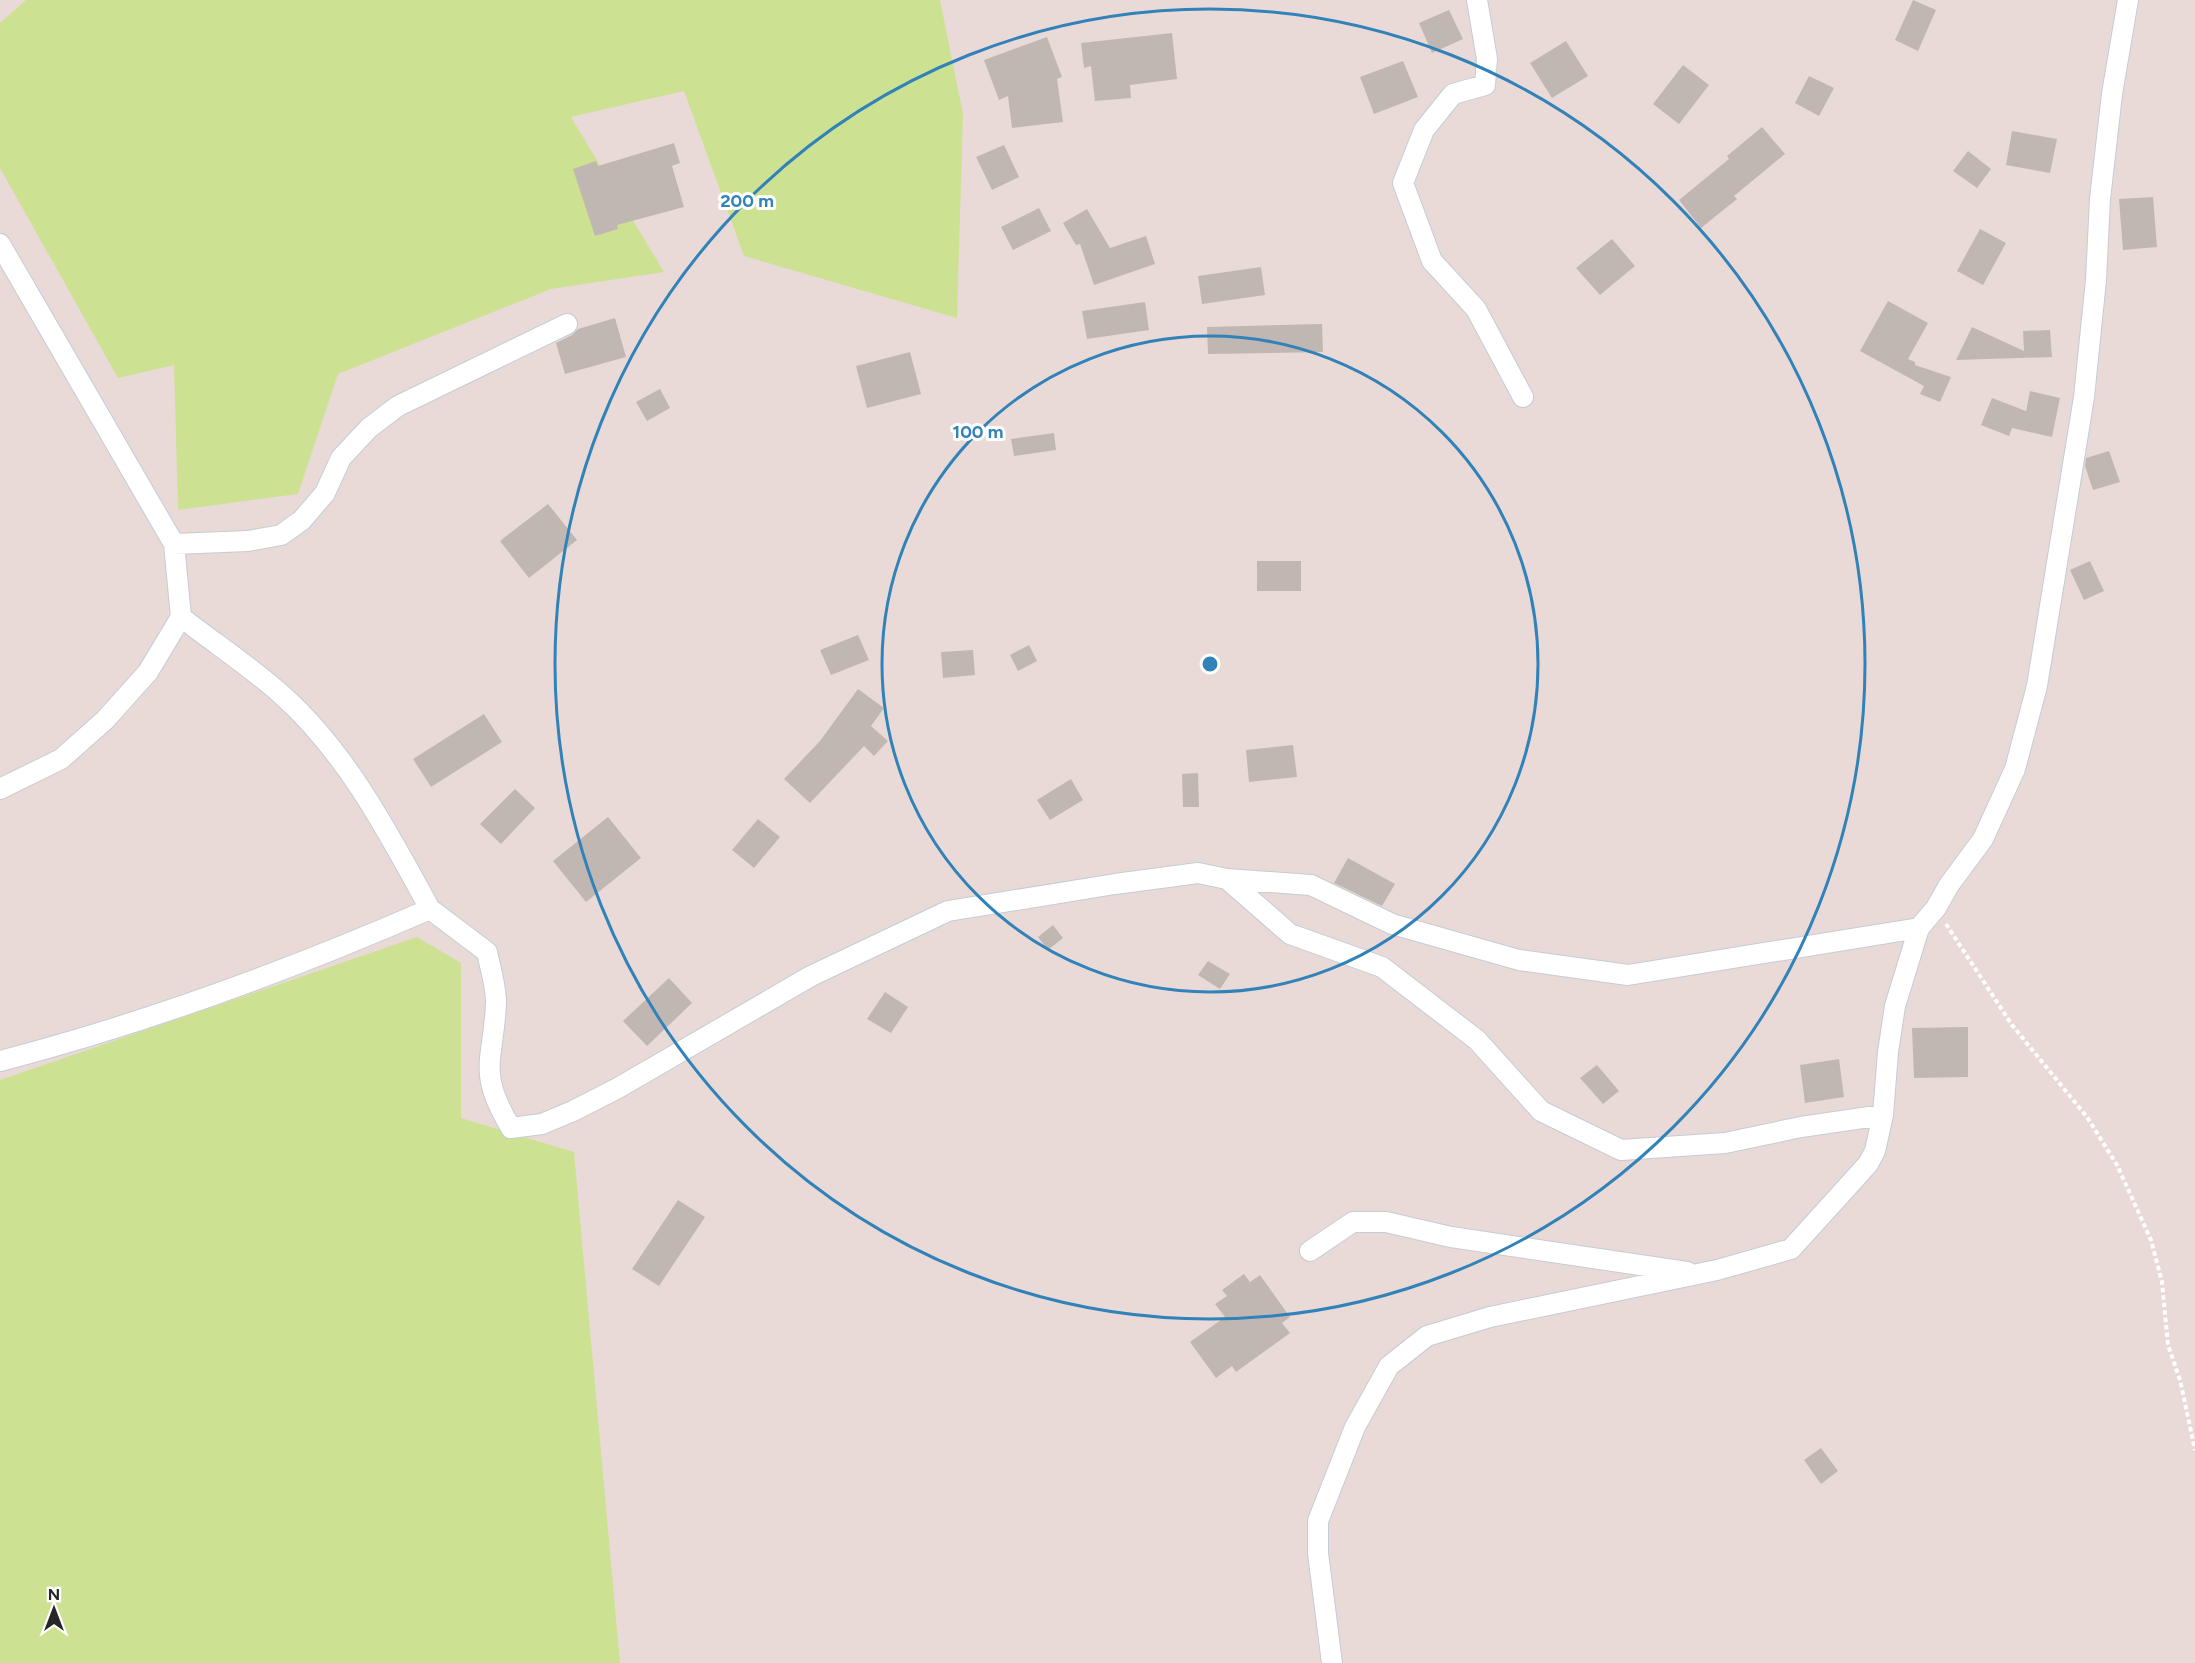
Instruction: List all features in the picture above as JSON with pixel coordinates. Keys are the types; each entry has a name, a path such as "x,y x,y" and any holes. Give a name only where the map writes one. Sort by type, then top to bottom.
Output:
{"street":[{"path":"1477,0 1487,58 1485,85 1453,94 1424,130 1403,183 1432,261 1476,309 1522,397"},
{"path":"1332,1663 1318,1553 1318,1521 1354,1427 1389,1366 1427,1336 1490,1317 1702,1274 1791,1249 1868,1164 1875,1151 1883,1115 1887,1052 1895,1006 1919,928 1936,908 1949,885 1983,839 2015,769 2037,686 2084,397 2096,279 2100,200 2112,94 2128,0"},
{"path":"0,244 174,544 181,617 148,672 105,720 61,759 0,789"},
{"path":"174,544 248,542 281,535 302,520 325,493 341,459 369,428 398,406 567,324"},
{"path":"181,617 283,696 337,756 388,833 430,909 487,952 496,1001 488,1079 498,1108 511,1128 542,1124 573,1111 618,1088 811,976 948,911 1198,873 1227,879 1311,885 1392,924 1472,947 1519,960 1628,975 1919,928"},
{"path":"1227,879 1290,934 1382,967 1477,1040 1541,1111 1621,1150 1725,1143 1801,1126 1883,1115"},
{"path":"0,1061 147,1020 352,943 430,909"},
{"path":"1310,1251 1353,1222 1386,1222 1451,1237 1702,1274"}],"path":[{"path":"1936,908 2012,1025 2087,1117 2117,1165 2151,1240 2162,1282 2168,1345 2180,1380 2195,1450"}],"green space":[{"path":"26,0 940,0 963,114 957,318 744,256 684,91 571,117 664,272 551,289 338,374 298,494 178,510 174,365 118,378 0,168 0,23"},
{"path":"417,937 461,963 461,1118 574,1152 620,1663 0,1663 0,1080"}],"building":[{"path":"1913,0 1936,10 1918,51 1895,40"},
{"path":"1449,10 1463,39 1432,53 1419,23"},
{"path":"1172,33 1177,79 1130,85 1131,98 1095,101 1091,66 1084,68 1081,43"},
{"path":"1047,37 1062,77 1057,79 1063,122 1012,128 1008,96 999,100 984,60"},
{"path":"1566,41 1588,76 1552,98 1530,63"},
{"path":"1403,61 1418,97 1374,114 1360,77"},
{"path":"1683,65 1709,85 1679,124 1653,104"},
{"path":"1809,76 1834,88 1819,116 1795,103"},
{"path":"1762,127 1785,154 1734,196 1737,199 1701,228 1679,200 1729,159 1727,156"},
{"path":"2012,131 2057,139 2050,173 2006,165"},
{"path":"674,143 680,163 672,166 684,207 617,225 618,229 595,236 573,169 596,161 598,166"},
{"path":"1004,145 1019,177 992,190 976,157"},
{"path":"1968,151 1991,169 1977,188 1953,171"},
{"path":"2153,197 2157,247 2123,250 2119,199"},
{"path":"1039,208 1051,231 1013,250 1001,227"},
{"path":"1087,209 1110,248 1146,236 1155,264 1094,285 1080,244 1076,245 1063,223"},
{"path":"1980,229 2006,243 1983,285 1957,271"},
{"path":"1612,239 1635,266 1600,295 1576,268"},
{"path":"1261,267 1265,295 1202,304 1198,276"},
{"path":"1888,301 1928,323 1908,359 1915,362 1915,365 1951,377 1940,402 1920,394 1924,386 1860,351"},
{"path":"1145,302 1149,330 1087,339 1082,311"},
{"path":"615,318 626,357 565,374 556,343 572,335 578,329"},
{"path":"1322,324 1323,352 1208,354 1207,327"},
{"path":"1972,327 2024,351 2023,331 2050,330 2052,357 1956,360"},
{"path":"910,352 921,394 867,408 856,366"},
{"path":"660,389 670,408 647,421 636,402"},
{"path":"2030,391 2060,398 2052,437 2012,428 2009,436 1981,425 1992,398 2026,411"},
{"path":"1054,433 1056,450 1014,456 1011,439"},
{"path":"2109,451 2120,482 2093,490 2085,466 2086,458"},
{"path":"548,504 577,540 529,578 500,541"},
{"path":"1257,561 1301,561 1301,591 1257,591"},
{"path":"2090,561 2104,591 2084,600 2070,570"},
{"path":"858,635 869,660 831,675 820,650"},
{"path":"1029,645 1037,661 1018,671 1010,655"},
{"path":"973,650 975,675 943,678 941,652"},
{"path":"858,689 884,708 871,726 888,741 874,756 864,746 810,803 784,779 820,741"},
{"path":"484,714 502,742 431,787 413,759"},
{"path":"1293,745 1297,777 1249,782 1246,750"},
{"path":"1198,773 1199,807 1183,807 1182,774"},
{"path":"1071,779 1083,800 1050,820 1037,800"},
{"path":"515,789 535,808 501,844 480,824"},
{"path":"608,817 641,858 586,902 553,861"},
{"path":"758,819 780,837 754,868 732,850"},
{"path":"1348,858 1395,884 1382,906 1334,883"},
{"path":"1053,925 1063,938 1048,950 1038,937"},
{"path":"1208,961 1230,974 1220,989 1198,975"},
{"path":"669,978 692,1003 647,1046 623,1021"},
{"path":"885,992 908,1007 891,1033 867,1019"},
{"path":"1968,1027 1968,1077 1914,1078 1912,1028"},
{"path":"1839,1059 1844,1097 1805,1103 1800,1065"},
{"path":"1597,1065 1619,1091 1603,1104 1580,1078"},
{"path":"678,1200 705,1217 659,1286 632,1269"},
{"path":"1244,1274 1250,1282 1260,1275 1290,1317 1282,1323 1290,1333 1236,1372 1232,1366 1216,1378 1190,1342 1225,1317 1215,1304 1227,1296 1222,1290"},
{"path":"1821,1448 1838,1471 1821,1484 1804,1460"}]}
